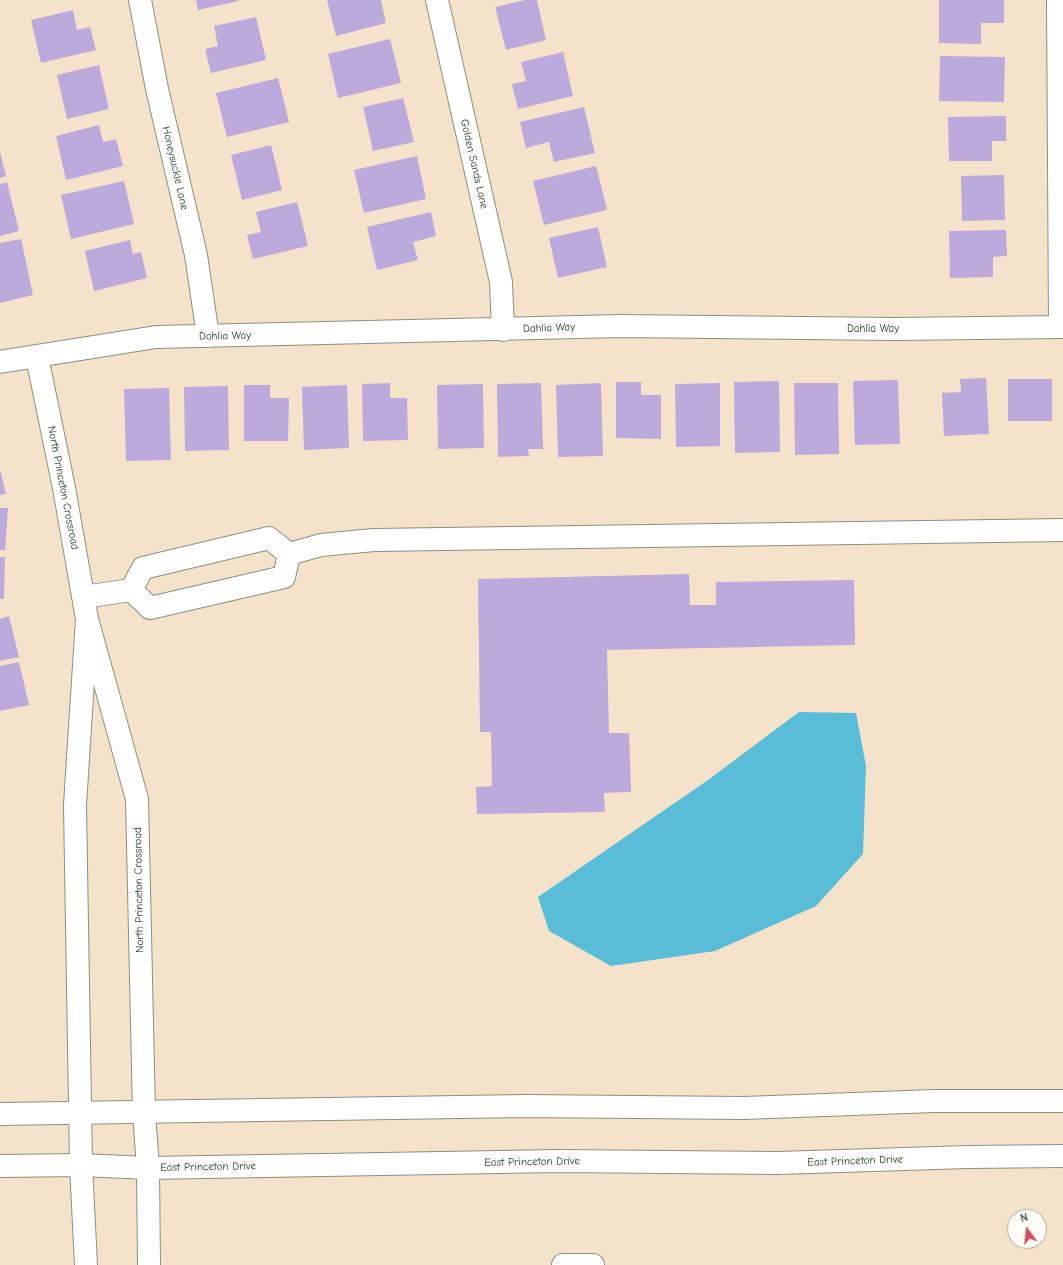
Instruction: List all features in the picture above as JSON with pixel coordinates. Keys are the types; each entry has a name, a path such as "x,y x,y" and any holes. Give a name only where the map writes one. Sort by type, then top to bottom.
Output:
{"main road":[{"name":"Honeysuckle Lane","path":"140,0 164,119 196,255 208,336"},
{"name":"Golden Sands Lane","path":"436,0 501,282 503,330"},
{"path":"1058,0 1062,327"},
{"name":"Dahlia Way","path":"0,362 156,337 503,330 621,326 886,329 1062,327"},
{"name":"North Princeton Crossroad","path":"36,357 64,488 87,619 137,799 144,1113 148,1168 149,1265"},
{"path":"289,554 321,545 374,540 1063,530"},
{"path":"131,590 143,568 269,538 289,554"},
{"path":"131,590 150,608 284,577 289,554"},
{"path":"84,597 131,590"},
{"name":"North Princeton Crossroad","path":"86,1265 81,1165 75,805 87,619"},
{"path":"0,1114 525,1106 744,1108 934,1101 1063,1101"},
{"name":"East Princeton Drive","path":"0,1166 81,1165 148,1168 558,1161 778,1163 968,1157 1063,1156"},
{"path":"564,1265 593,1265"}],"water":[{"path":"799,712 856,713 866,766 863,854 816,906 715,951 611,966 549,931 538,897 708,780"}],"building":[{"path":"196,0 238,0 238,1 198,10"},
{"path":"327,0 381,0 386,23 336,36"},
{"path":"525,0 537,0 546,40 506,50 495,7"},
{"path":"939,0 1004,0 1004,23 981,23 981,44 939,43"},
{"path":"73,10 77,30 90,27 96,50 41,63 31,20"},
{"path":"256,17 266,60 211,73 205,49 218,46 214,26"},
{"path":"390,39 401,83 338,98 328,54"},
{"path":"563,52 573,96 518,109 512,84 526,81 521,62"},
{"path":"940,56 1005,57 1004,102 939,101"},
{"path":"99,65 109,109 67,119 57,75"},
{"path":"278,78 289,122 227,137 216,93"},
{"path":"403,98 414,142 373,151 363,107"},
{"path":"584,107 595,153 554,162 549,142 526,148 520,122"},
{"path":"1006,116 1006,141 992,141 992,161 949,161 948,117"},
{"path":"99,125 103,142 116,139 123,166 66,180 56,136"},
{"path":"271,145 282,190 242,200 231,155"},
{"path":"0,152 6,176 0,178"},
{"path":"417,156 426,199 364,213 354,170"},
{"path":"596,166 607,210 544,225 533,181"},
{"path":"1004,175 1005,220 962,221 961,176"},
{"path":"124,181 134,224 71,239 61,195"},
{"path":"7,182 19,231 0,236 0,184"},
{"path":"297,202 308,246 253,259 247,235 261,232 256,212"},
{"path":"431,212 436,236 413,242 418,260 377,270 367,227"},
{"path":"598,227 607,267 558,278 549,238"},
{"path":"1006,230 1007,256 993,257 993,277 950,278 949,231"},
{"path":"21,239 33,295 0,303 0,243"},
{"path":"130,240 133,254 141,252 147,278 94,291 85,251"},
{"path":"986,378 989,434 944,436 942,393 961,392 960,379"},
{"path":"1008,379 1052,379 1052,421 1008,421"},
{"path":"898,380 900,444 855,445 853,381"},
{"path":"779,381 780,452 735,453 734,382"},
{"path":"616,382 641,382 641,395 661,395 661,439 616,438"},
{"path":"390,383 390,398 407,398 408,440 363,441 362,384"},
{"path":"541,383 543,449 528,449 529,456 498,457 497,384"},
{"path":"601,383 603,456 558,457 556,385"},
{"path":"720,383 720,446 676,447 675,384"},
{"path":"794,383 838,383 839,454 795,455"},
{"path":"483,384 484,448 438,449 437,385"},
{"path":"244,385 270,385 270,398 289,398 288,441 244,441"},
{"path":"347,385 349,448 304,450 302,387"},
{"path":"228,386 229,450 185,451 184,387"},
{"path":"169,388 171,460 126,461 124,389"},
{"path":"0,470 6,494 0,495"},
{"path":"0,508 8,508 5,550 0,550"},
{"path":"0,557 5,557 4,599 0,599"},
{"path":"689,574 690,605 716,605 716,582 854,580 855,645 607,650 609,733 629,733 631,792 604,793 605,812 477,814 476,787 492,786 491,732 480,732 478,579"},
{"path":"9,616 19,657 0,661 0,619"},
{"path":"19,662 29,705 0,711 0,666"}]}
